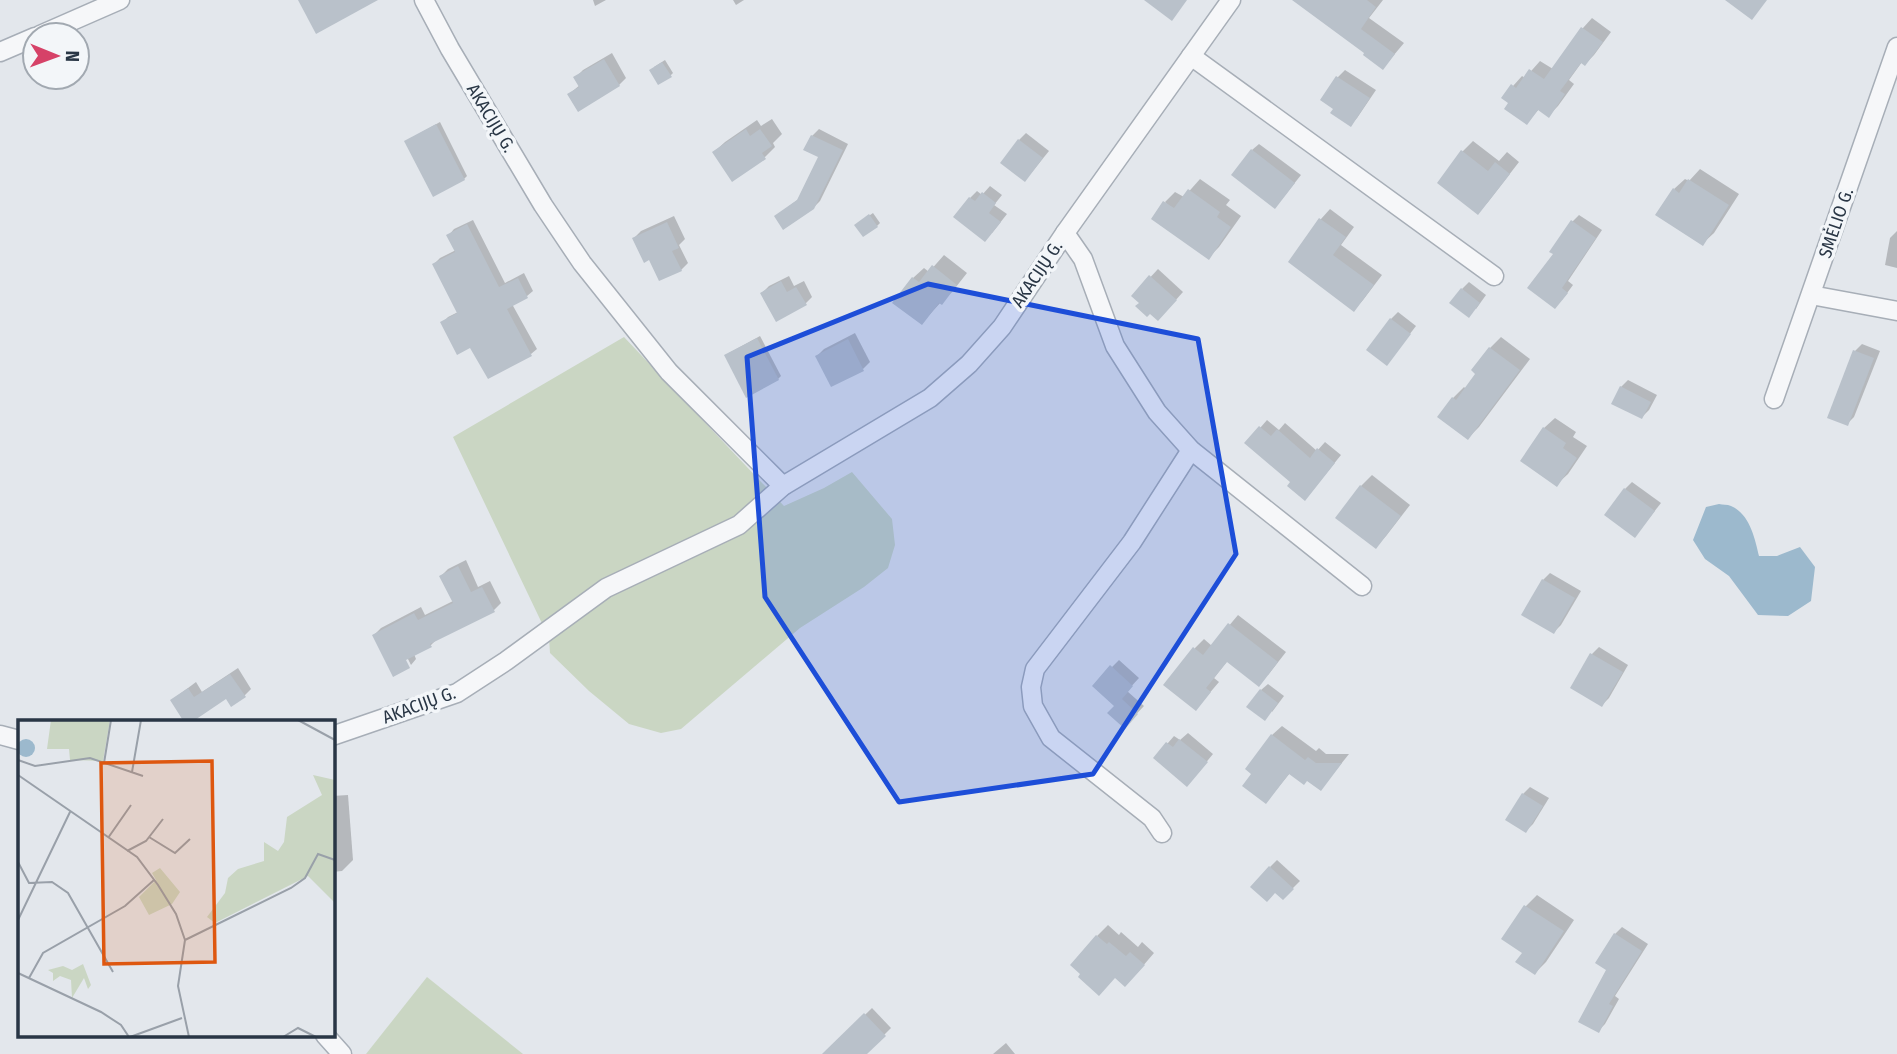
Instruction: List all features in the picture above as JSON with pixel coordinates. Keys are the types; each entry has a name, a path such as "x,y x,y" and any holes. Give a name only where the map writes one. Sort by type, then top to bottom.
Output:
{"street":[{"path":"72,21 120,0"},
{"name":"AKACIJŲ G.","path":"424,0 450,49 543,205 582,263 669,372 783,486"},
{"name":"AKACIJŲ G.","path":"334,735 457,693 606,588 739,525 783,486 930,398 969,364 1002,327 1065,233 1231,0"},
{"path":"0,52 21,43"},
{"name":"SMĖLIO G.","path":"1774,399 1897,47"},
{"path":"1191,56 1494,276"},
{"path":"1065,233 1083,259 1115,346 1157,412 1191,450 1362,586"},
{"path":"1811,295 1897,311"},
{"path":"1162,833 1152,817 1051,738 1033,706 1031,687 1035,669 1132,541 1191,450"},
{"path":"0,735 18,740"},
{"path":"326,1036 342,1054"}],"highlighted area":[{"path":"928,284 1198,339 1236,554 1093,774 899,802 765,597 747,357"}],"green space":[{"path":"624,337 784,506 852,472 892,519 895,545 888,568 864,587 800,628 681,729 661,733 629,724 589,691 550,653 549,638 453,437"},
{"path":"427,977 523,1054 366,1054"}],"water":[{"path":"1719,504 1731,506 1743,515 1751,528 1759,556 1777,556 1800,547 1815,567 1811,601 1788,616 1758,615 1729,576 1705,559 1693,540 1706,507"}],"building":[{"path":"298,0 378,0 316,34"},
{"path":"1144,0 1187,0 1172,21"},
{"path":"1292,0 1367,0 1376,7 1361,29 1395,54 1383,70"},
{"path":"1725,0 1767,0 1752,20"},
{"path":"1581,27 1603,42 1585,66 1581,63 1560,91 1565,94 1549,118 1538,110 1527,125 1504,109 1508,103 1501,98 1511,84 1516,88 1529,69 1544,79"},
{"path":"604,59 620,86 578,112 567,94 579,87 573,77"},
{"path":"662,62 672,77 658,85 649,70"},
{"path":"1336,76 1370,98 1351,127 1330,113 1333,109 1320,100"},
{"path":"436,124 465,180 433,197 404,141"},
{"path":"746,129 750,136 760,129 772,146 762,153 766,159 732,182 712,152"},
{"path":"811,135 843,150 814,209 783,230 774,216 797,200 818,157 803,150"},
{"path":"1018,139 1043,158 1025,182 1000,163"},
{"path":"1251,149 1295,183 1275,209 1231,175"},
{"path":"1461,150 1488,171 1495,162 1510,174 1478,215 1437,183"},
{"path":"1688,179 1729,205 1703,246 1655,215 1673,188 1679,193"},
{"path":"1188,189 1220,212 1217,217 1231,227 1209,260 1151,219 1163,201 1174,208"},
{"path":"982,192 996,203 989,213 1001,222 985,242 953,217 969,197 975,201"},
{"path":"869,214 878,227 863,237 854,225"},
{"path":"1319,218 1346,237 1333,255 1374,285 1354,312 1288,262"},
{"path":"1571,220 1596,238 1562,288 1568,293 1555,309 1527,288 1553,254 1549,252"},
{"path":"667,222 679,248 672,251 682,271 659,281 649,260 644,263 632,238"},
{"path":"467,224 499,287 518,278 528,298 507,309 532,356 488,379 470,348 457,355 440,322 457,313 432,264 455,252 446,235"},
{"path":"932,265 957,285 922,325 892,303 912,277 919,282"},
{"path":"1149,275 1177,300 1158,321 1150,314 1147,317 1135,306 1139,303 1131,296"},
{"path":"781,281 787,292 796,287 807,305 776,322 760,293"},
{"path":"1461,288 1480,303 1469,318 1449,303"},
{"path":"1390,318 1411,334 1387,366 1366,350"},
{"path":"757,338 779,380 746,398 724,355"},
{"path":"848,339 864,371 831,387 815,356"},
{"path":"1489,347 1520,370 1468,440 1437,417 1452,397 1456,400 1475,374 1471,370"},
{"path":"1853,350 1874,358 1848,426 1827,418"},
{"path":"1620,386 1651,402 1642,419 1611,404"},
{"path":"1259,426 1271,436 1277,429 1310,458 1317,448 1335,463 1305,501 1287,486 1290,482 1244,443"},
{"path":"1543,427 1566,443 1563,448 1577,458 1557,487 1520,461"},
{"path":"1360,485 1401,516 1376,549 1335,518"},
{"path":"1624,488 1655,511 1635,538 1604,515"},
{"path":"458,566 471,592 482,587 495,612 430,644 432,647 406,660 410,668 393,677 372,635 414,613 418,620 453,603 439,576"},
{"path":"1542,579 1575,598 1554,634 1521,615"},
{"path":"1228,623 1278,662 1259,687 1227,662 1206,688 1211,692 1196,711 1163,685 1193,647 1203,655"},
{"path":"1590,653 1623,672 1602,707 1570,688"},
{"path":"1110,665 1133,686 1122,699 1138,714 1125,729 1107,713 1114,706 1092,686"},
{"path":"230,674 246,697 231,707 226,699 195,720 183,720 170,700 188,688 194,697"},
{"path":"1260,689 1278,703 1265,721 1246,707"},
{"path":"1271,734 1305,760 1308,757 1316,763 1342,763 1321,791 1307,781 1304,785 1289,774 1266,804 1242,786 1251,774 1245,769"},
{"path":"1179,739 1208,762 1187,787 1153,758 1166,742 1173,747"},
{"path":"1522,793 1543,806 1526,833 1505,820"},
{"path":"1269,866 1294,889 1283,900 1275,893 1267,902 1250,887"},
{"path":"1524,905 1564,931 1535,975 1515,962 1522,953 1501,939"},
{"path":"1614,933 1642,951 1609,1004 1613,1006 1599,1033 1578,1022 1606,970 1595,963"},
{"path":"1096,935 1126,956 1130,952 1145,965 1125,987 1115,978 1099,996 1078,977 1080,974 1070,965"},
{"path":"864,1013 886,1036 867,1054 822,1054"}]}
